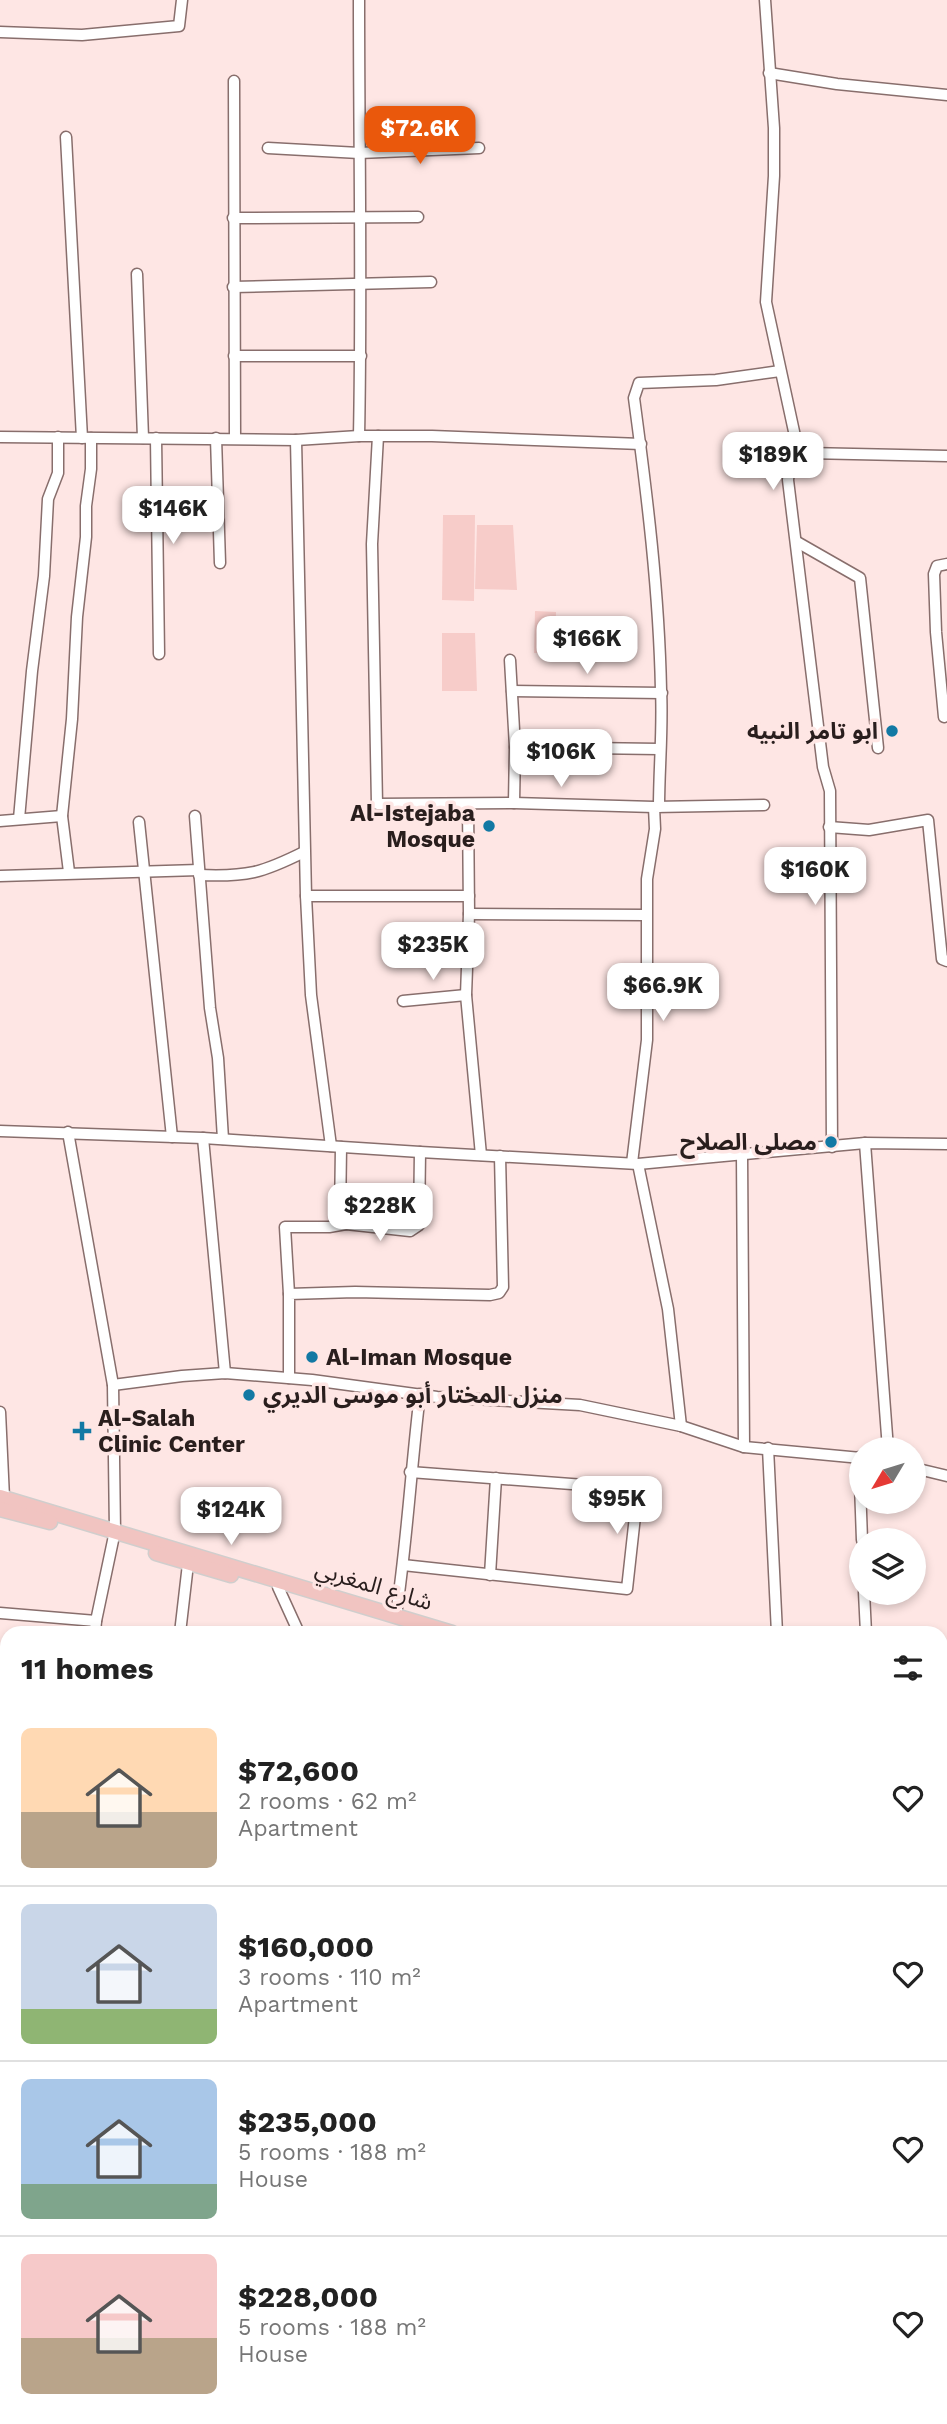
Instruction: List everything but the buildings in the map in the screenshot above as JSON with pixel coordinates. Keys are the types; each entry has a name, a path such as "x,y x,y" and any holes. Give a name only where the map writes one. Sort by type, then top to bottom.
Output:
{"main road":[{"name":"شارع المغربي","path":"1,1501 430,1626"},
{"name":"شارع المغربي","path":"114,1534 188,1564 278,1587 403,1626"}],"street":[{"path":"0,32 82,35 179,26 182,0"},
{"path":"359,0 359,219 362,284 359,436"},
{"path":"765,0 774,128 774,176 765,302 798,450 790,461 788,480 823,767 830,791 832,1147"},
{"path":"769,73 837,84 947,94"},
{"path":"234,81 235,438"},
{"path":"66,137 86,438 91,469 86,500 86,537 77,617 72,719 62,816 69,872"},
{"path":"268,148 359,153 480,148"},
{"path":"233,218 418,217"},
{"path":"137,274 143,438"},
{"path":"233,287 431,282"},
{"path":"234,356 360,356"},
{"path":"681,1426 668,1309 635,1163 647,1040 647,879 655,829 662,693 649,506 634,398 639,383 716,380 780,372"},
{"path":"0,437 296,440 378,436 640,444"},
{"path":"378,436 372,544 377,804 514,803 656,807 764,805"},
{"path":"19,819 32,671 44,576 48,499 58,472 58,437"},
{"path":"216,438 220,564"},
{"path":"156,439 159,654"},
{"path":"296,440 304,852 311,995 336,1146 340,1217 346,1224"},
{"path":"798,450 807,453 947,456"},
{"path":"797,542 860,578 878,748"},
{"path":"944,717 934,574 937,566 947,564"},
{"path":"510,660 515,747 514,803"},
{"path":"512,691 662,693"},
{"path":"515,747 659,749"},
{"path":"468,805 469,914 466,995 481,1155"},
{"path":"0,821 62,816"},
{"path":"195,816 223,1139"},
{"path":"830,827 869,830 928,820 942,959 947,961"},
{"path":"139,822 172,1137"},
{"path":"0,876 69,872 199,873 230,876 266,871 304,852"},
{"path":"306,896 468,896"},
{"path":"469,914 646,915"},
{"path":"403,1001 466,995"},
{"path":"0,1131 223,1139 635,1163 865,1143 947,1143"},
{"path":"68,1132 113,1385 114,1534 95,1626"},
{"path":"203,1138 225,1373"},
{"path":"865,1143 887,1437"},
{"path":"289,1378 289,1294 285,1227 329,1227 346,1224 415,1229 419,1225 420,1152"},
{"path":"742,1154 744,1447"},
{"path":"289,1294 499,1293 503,1287 500,1156"},
{"path":"113,1385 225,1373 420,1394 580,1405 681,1426 744,1447 849,1457"},
{"path":"396,1615 420,1394"},
{"path":"0,1412 1,1501"},
{"path":"768,1448 777,1626"},
{"path":"926,1471 947,1476"},
{"path":"403,1565 627,1589 638,1489 410,1472"},
{"path":"490,1575 496,1478"},
{"path":"181,1626 188,1564"},
{"path":"278,1587 296,1626"},
{"path":"865,1605 866,1626"},
{"path":"0,1613 88,1626"}],"shaded area":[{"path":"443,515 475,515 474,601 442,600"},
{"path":"477,525 513,525 517,590 475,589"},
{"path":"535,611 556,612 555,654 534,653"},
{"path":"442,633 475,633 477,691 442,691"}],"place":[{"name":"ابو تامر النبيه","path":"892,731"},
{"name":"Al-Istejaba Mosque","path":"489,826"},
{"name":"مصلى الصلاح","path":"831,1142"},
{"name":"Al-Iman Mosque","path":"312,1357"},
{"name":"منزل المختار أبو موسى الديري","path":"249,1395"},
{"name":"Al-Salah Clinic Center","path":"82,1431"}]}
